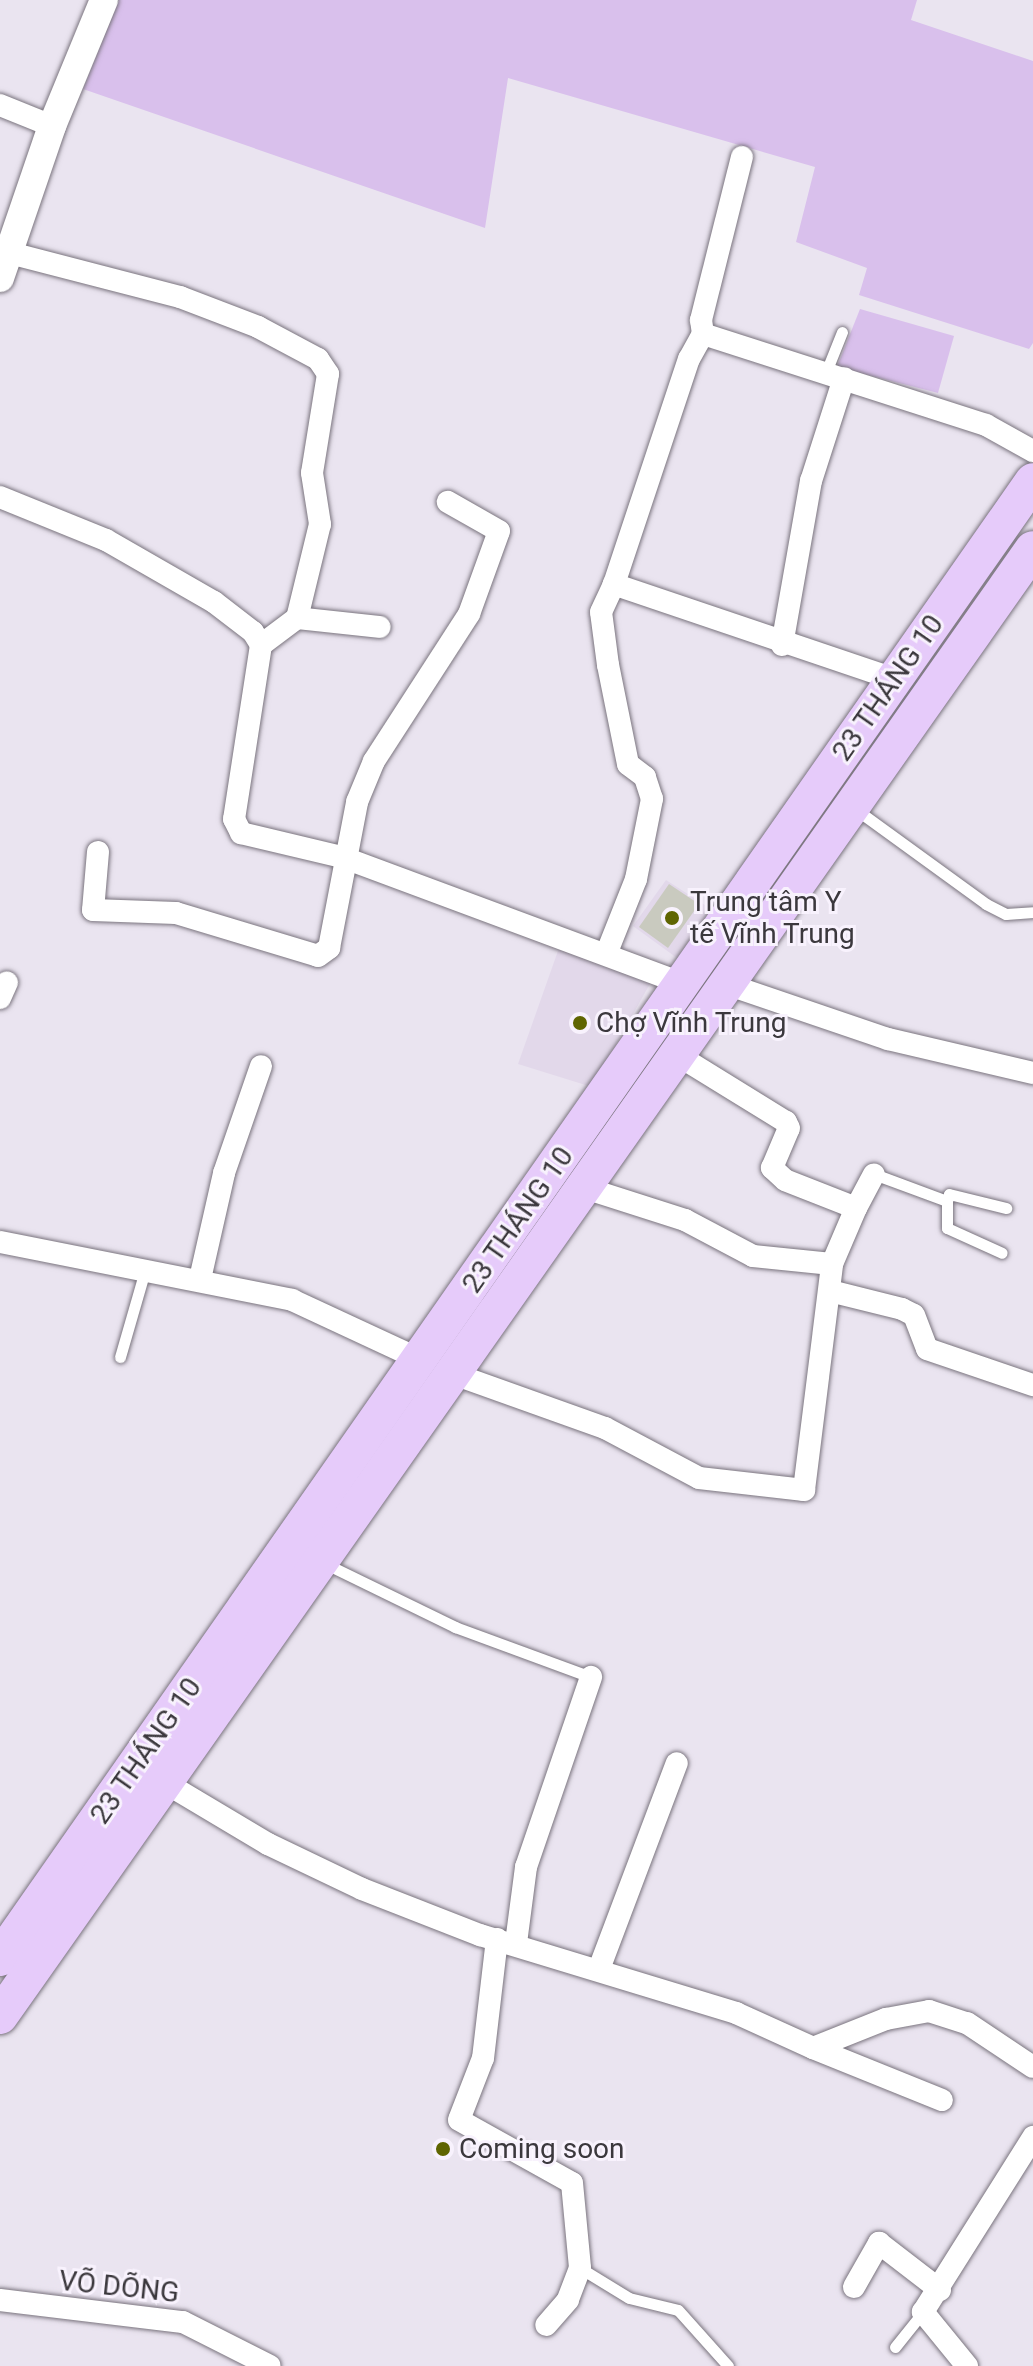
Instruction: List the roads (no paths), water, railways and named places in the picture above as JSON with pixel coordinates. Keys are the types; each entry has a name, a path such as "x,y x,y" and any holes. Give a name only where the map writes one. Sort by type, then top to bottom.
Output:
{"main road":[{"name":"23 THÁNG 10","path":"0,1958 1033,481"},
{"name":"23 THÁNG 10","path":"0,2016 1031,555"},
{"path":"856,734 888,758"},
{"path":"421,1360 454,1374"}],"street":[{"path":"104,0 52,126 5,266 180,297 258,327 318,359 328,374 312,473 320,524 297,618 261,645 234,819 241,833 342,857 607,952 681,983"},
{"path":"0,105 52,126"},
{"path":"607,952 636,879 652,799 645,777 628,764 601,612 614,584 689,359 703,334 701,320 742,157"},
{"path":"703,334 986,425 1033,451"},
{"path":"782,645 811,481 835,375"},
{"path":"0,497 106,540 241,620 261,645"},
{"path":"98,852 93,910 176,913 318,956 329,948 335,929 342,857 374,761 469,614 499,531 448,502"},
{"path":"614,584 782,645 894,679"},
{"path":"297,618 380,627"},
{"path":"729,985 888,1039 1033,1073"},
{"path":"679,1056 786,1122 789,1128 772,1168 785,1180 856,1208"},
{"path":"200,1279 224,1173 261,1066"},
{"path":"454,1374 605,1428 699,1478 804,1490 832,1264 874,1174"},
{"path":"585,1188 685,1220 753,1256 832,1264"},
{"path":"0,1242 144,1274 200,1279 292,1300 421,1360"},
{"path":"830,1291 914,1315 927,1349 1033,1385"},
{"path":"546,2325 568,2300 580,2268 572,2183 459,2120 483,2058 506,1941 526,1867 591,1677"},
{"path":"599,1969 677,1763"},
{"path":"164,1782 268,1844 362,1889 506,1941 736,2013 942,2100"},
{"path":"813,2048 886,2019 929,2011 967,2023 1033,2067"},
{"path":"967,2366 923,2312 940,2290 1033,2137"},
{"path":"854,2287 879,2243 940,2290"},
{"name":"VÕ DÕNG","path":"0,2300 183,2322 270,2366"}],"lane":[{"path":"835,375 842,332"},
{"path":"853,808 986,904 1006,914 1033,912"},
{"path":"874,1174 880,1181 947,1201"},
{"path":"1002,1253 947,1228 947,1201 949,1194 1006,1208"},
{"path":"120,1357 144,1274"},
{"path":"322,1562 455,1627 591,1677"},
{"path":"580,2268 629,2298 678,2310 728,2366"},
{"path":"895,2347 923,2312"}],"place":[{"name":"Trung tâm Y tế Vĩnh Trung","path":"672,918"},
{"name":"Chợ Vĩnh Trung","path":"580,1023"},
{"name":"Coming soon","path":"443,2149"}]}
